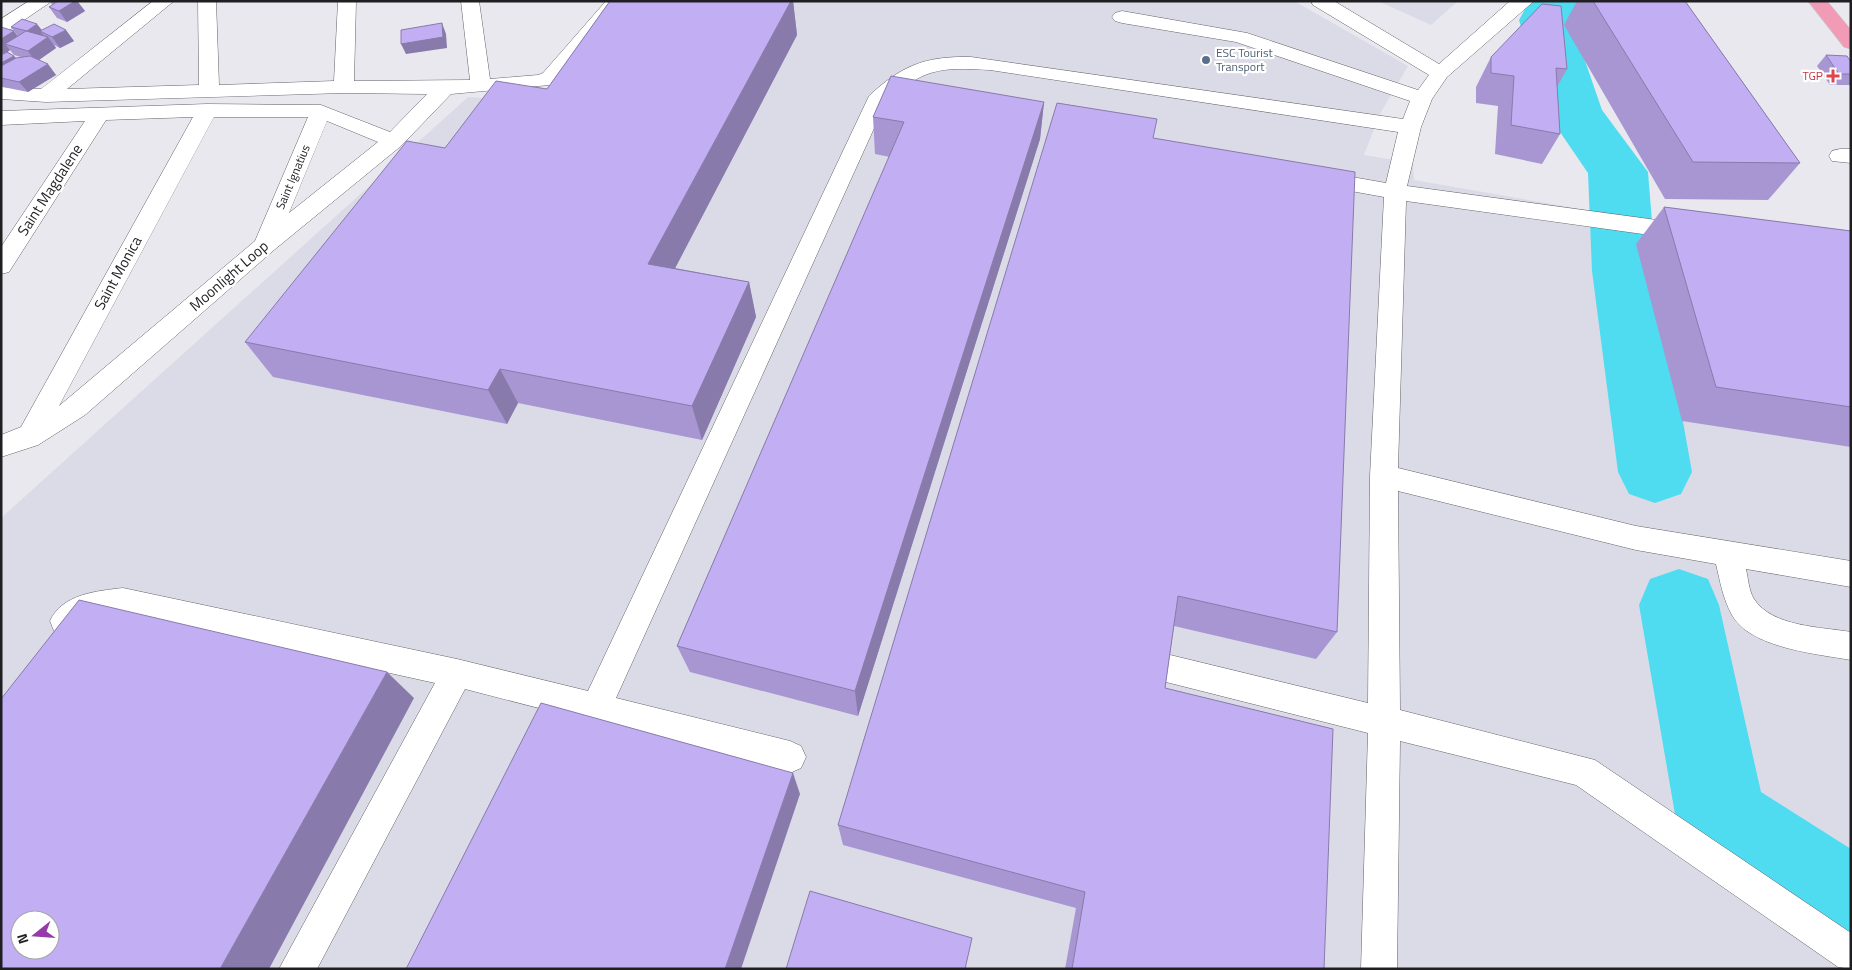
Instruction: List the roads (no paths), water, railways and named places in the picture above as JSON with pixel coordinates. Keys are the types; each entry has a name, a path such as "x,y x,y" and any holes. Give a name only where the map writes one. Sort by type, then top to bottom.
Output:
{"main road":[{"path":"1817,1 1851,43"}],"street":[{"path":"1,27 43,1"},
{"path":"46,96 165,1"},
{"path":"207,1 208,100"},
{"path":"344,87 347,1"},
{"path":"470,1 481,86"},
{"path":"1320,1 1440,73"},
{"path":"1379,969 1384,722 1384,476 1395,192 1410,128 1422,98 1440,73 1519,2"},
{"path":"1,118 100,114 208,100 344,87 445,88 543,81 550,77 608,4"},
{"path":"1122,17 1240,37 1422,98"},
{"path":"596,708 876,101 896,80 922,67 952,61 990,64 1410,128"},
{"name":"Moonlight Loop","path":"1,446 29,437 57,422 76,408 266,244 393,141 445,88"},
{"path":"1,93 208,100 321,111 393,141"},
{"name":"Saint Monica","path":"29,437 208,100"},
{"name":"Saint Ignatius","path":"266,244 321,111"},
{"name":"Saint Magdalene","path":"1,266 100,114"},
{"path":"1299,175 1395,192 1702,234"},
{"path":"1384,476 1636,538 1851,574"},
{"path":"1728,554 1743,607 1758,622 1784,632 1851,646"},
{"path":"48,645 65,621 90,605 123,601 457,673 790,757"},
{"path":"1166,668 1583,771 1851,954"},
{"path":"297,969 457,673"}],"waterway":[{"path":"1646,13 1547,13 1545,20 1575,113 1618,172 1624,271 1655,472"},
{"path":"1679,605 1722,820 1851,904"}],"place":[{"name":"ESC Tourist Transport","path":"1206,60"},
{"name":"TGP","path":"1833,76"}]}
